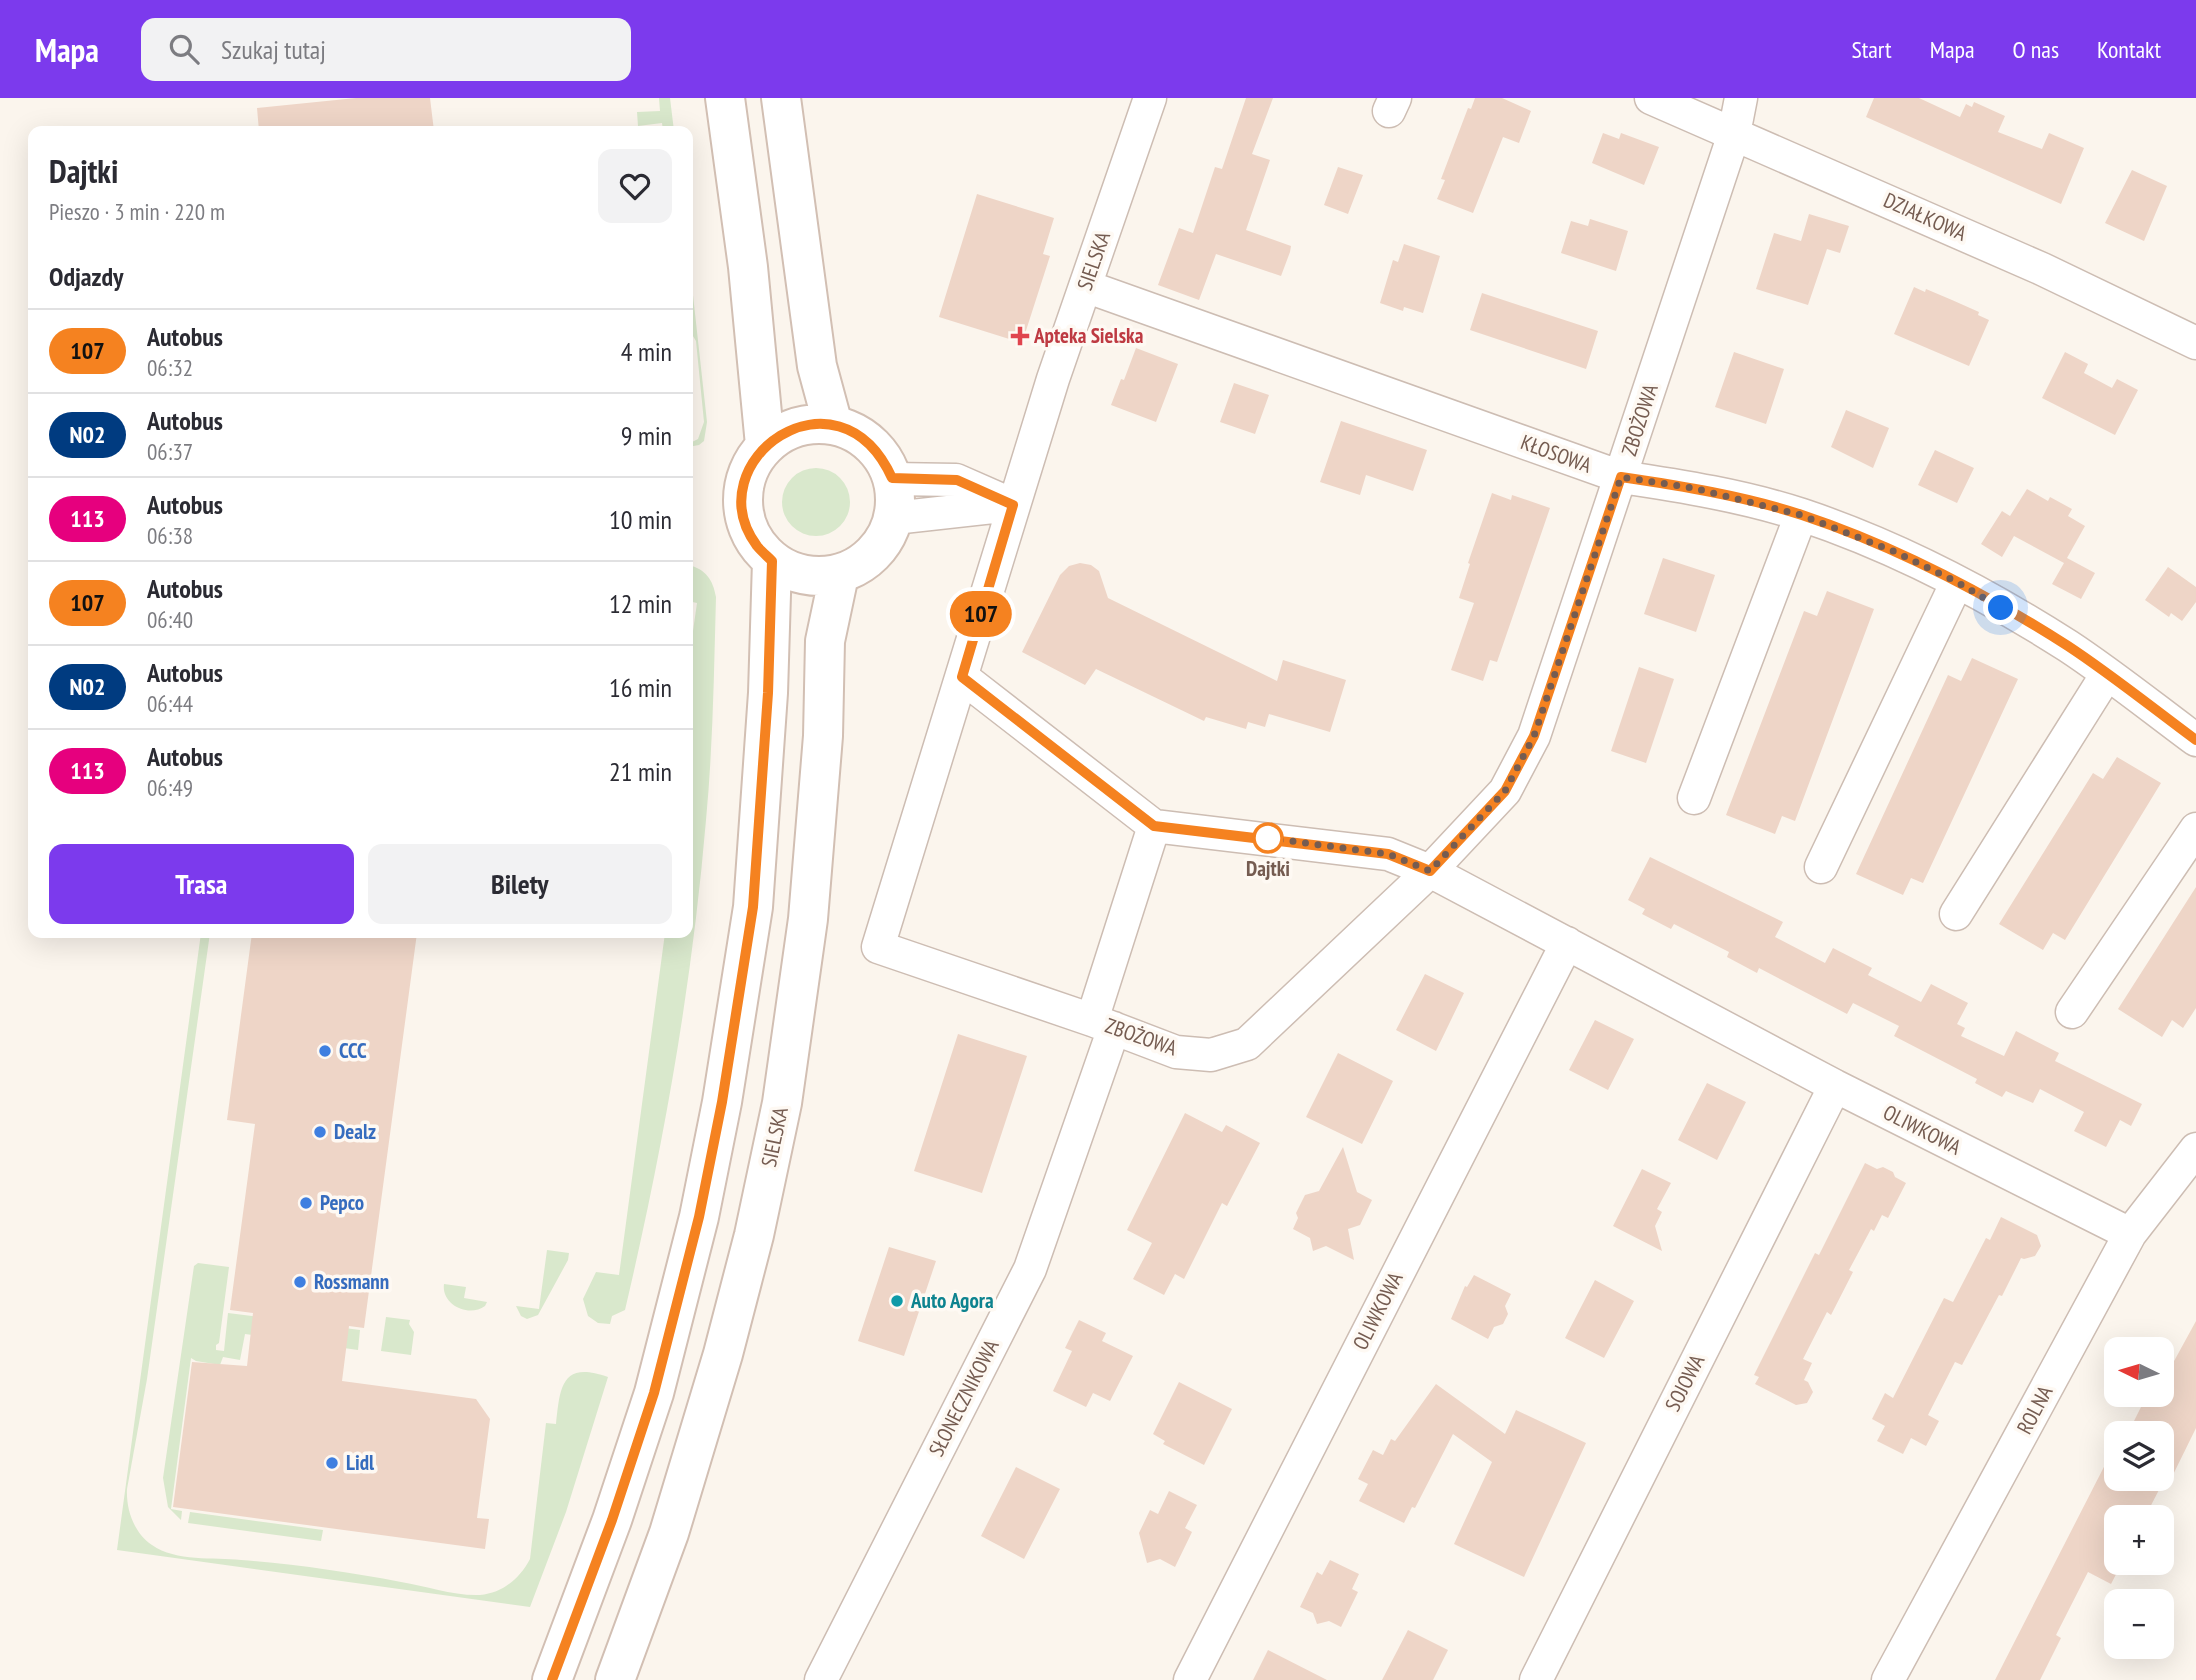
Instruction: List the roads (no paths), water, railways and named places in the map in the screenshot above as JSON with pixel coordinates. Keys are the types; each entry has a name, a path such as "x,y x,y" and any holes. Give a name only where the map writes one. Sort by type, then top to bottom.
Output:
{"main road":[{"path":"725,98 748,267 765,445"},
{"path":"782,98 817,366 833,425"},
{"path":"809,424 833,425 853,432 871,443 884,459 896,498 894,517 886,537 874,554 858,567 839,575 816,577 793,573 772,561 756,545 746,525 742,505 744,485 751,463 765,445 785,431 809,424"},
{"path":"552,1680 612,1520 654,1393 699,1217 720,1115 753,907 768,693 772,561"},
{"name":"SIELSKA","path":"615,1680 669,1533 723,1354 754,1235 782,1103 808,919 822,736 825,641 839,575"}],"street":[{"name":"SIELSKA","path":"878,947 1013,505 1150,98"},
{"name":"DZIAŁKOWA","path":"1651,98 2042,269 2196,343"},
{"name":"ZBOŻOWA","path":"878,947 1103,1024 1176,1052 1211,1055 1247,1044 1430,871 1505,791 1534,736 1734,134 1741,98"},
{"name":"KŁOSOWA","path":"1085,286 1621,477 1693,488 1801,515 1893,551 1957,582 2068,646 2196,740"},
{"path":"892,478 957,480 1013,505"},
{"path":"894,517 1013,505"},
{"path":"1693,799 1801,515"},
{"path":"1821,867 1957,582"},
{"path":"1956,914 2107,674"},
{"path":"962,677 1154,826 1388,854 1430,871"},
{"name":"SŁONECZNIKOWA","path":"821,1680 1030,1269 1103,1024 1154,826"},
{"path":"2072,1012 2196,829"},
{"name":"OLIWKOWA","path":"1430,871 1835,1086 2130,1234"},
{"name":"OLIWKOWA","path":"1190,1680 1567,943"},
{"name":"SOJOWA","path":"1536,1680 1835,1086"},
{"name":"ROLNA","path":"1888,1680 2130,1234 2196,1149"}],"place":[{"name":"Apteka Sielska","path":"1020,336"},
{"name":"Dajtki","path":"1268,838"},
{"name":"CCC","path":"325,1051"},
{"name":"Dealz","path":"320,1132"},
{"name":"Pepco","path":"306,1203"},
{"name":"Rossmann","path":"300,1282"},
{"name":"Auto Agora","path":"897,1301"},
{"name":"Lidl","path":"332,1463"}]}
